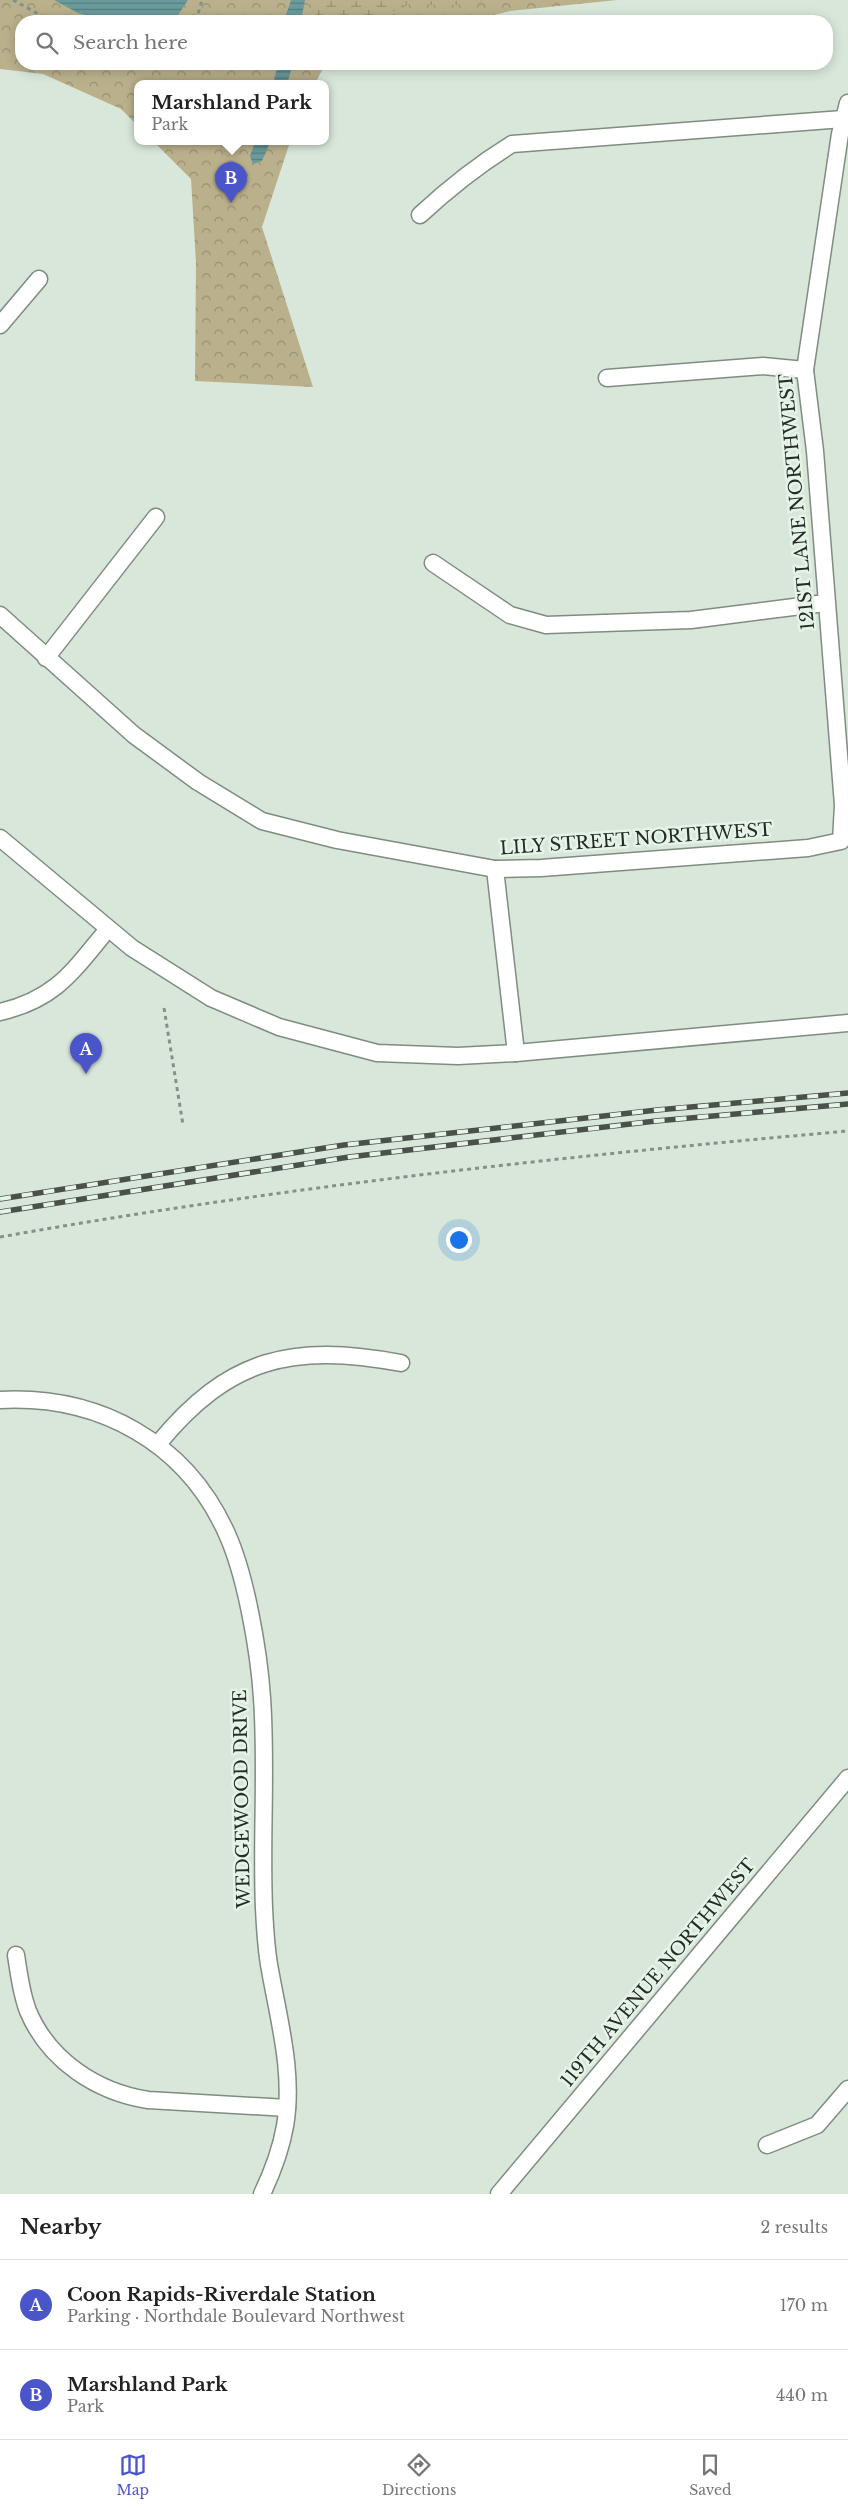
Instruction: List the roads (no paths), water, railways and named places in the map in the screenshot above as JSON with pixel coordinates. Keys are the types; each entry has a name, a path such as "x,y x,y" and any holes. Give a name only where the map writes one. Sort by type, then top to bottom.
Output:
{"street":[{"name":"121ST LANE NORTHWEST","path":"841,841 843,805 825,603 815,451 805,370 848,103"},
{"path":"420,215 448,188 512,144 844,119"},
{"path":"0,325 39,279"},
{"path":"607,378 763,366 805,370"},
{"path":"46,658 156,518"},
{"path":"433,563 510,615 546,625 691,620 825,603"},
{"name":"LILY STREET NORTHWEST","path":"0,615 134,735 198,782 262,821 337,840 495,869 541,868 808,848 841,841"},
{"path":"0,838 132,948 211,998 279,1027 377,1053 458,1056 516,1053 848,1024"},
{"path":"495,869 516,1053"},
{"path":"0,1012 25,1006 55,989 108,929"},
{"path":"158,1444 193,1405 211,1390 237,1374 264,1363 315,1354 357,1356 401,1363"},
{"name":"WEDGEWOOD DRIVE","path":"0,1400 51,1401 78,1406 111,1418 158,1444 198,1486 216,1511 228,1536 237,1562 256,1653 264,1741 263,1844 266,1933 269,1967 287,2067 287,2108 281,2143 262,2194"},
{"name":"119TH AVENUE NORTHWEST","path":"504,2192 848,1778"},
{"path":"16,1956 21,1989 28,2012 41,2035 61,2059 102,2088 126,2097 148,2100 287,2108"},
{"path":"768,2145 817,2125 848,2089"}],"water":[{"path":"54,0 188,0 178,15 84,15"},
{"path":"291,0 305,0 302,15 286,15"},
{"path":"276,70 291,70 288,80 274,80"},
{"path":"254,145 269,145 262,161 253,164 250,156"}],"railway":[{"path":"0,1199 344,1145 657,1110 848,1093"},
{"path":"0,1212 349,1157 656,1121 848,1104"}],"place":[{"name":"Marshland Park","path":"231,203"},
{"name":"Coon Rapids-Riverdale Station","path":"86,1074"}]}
